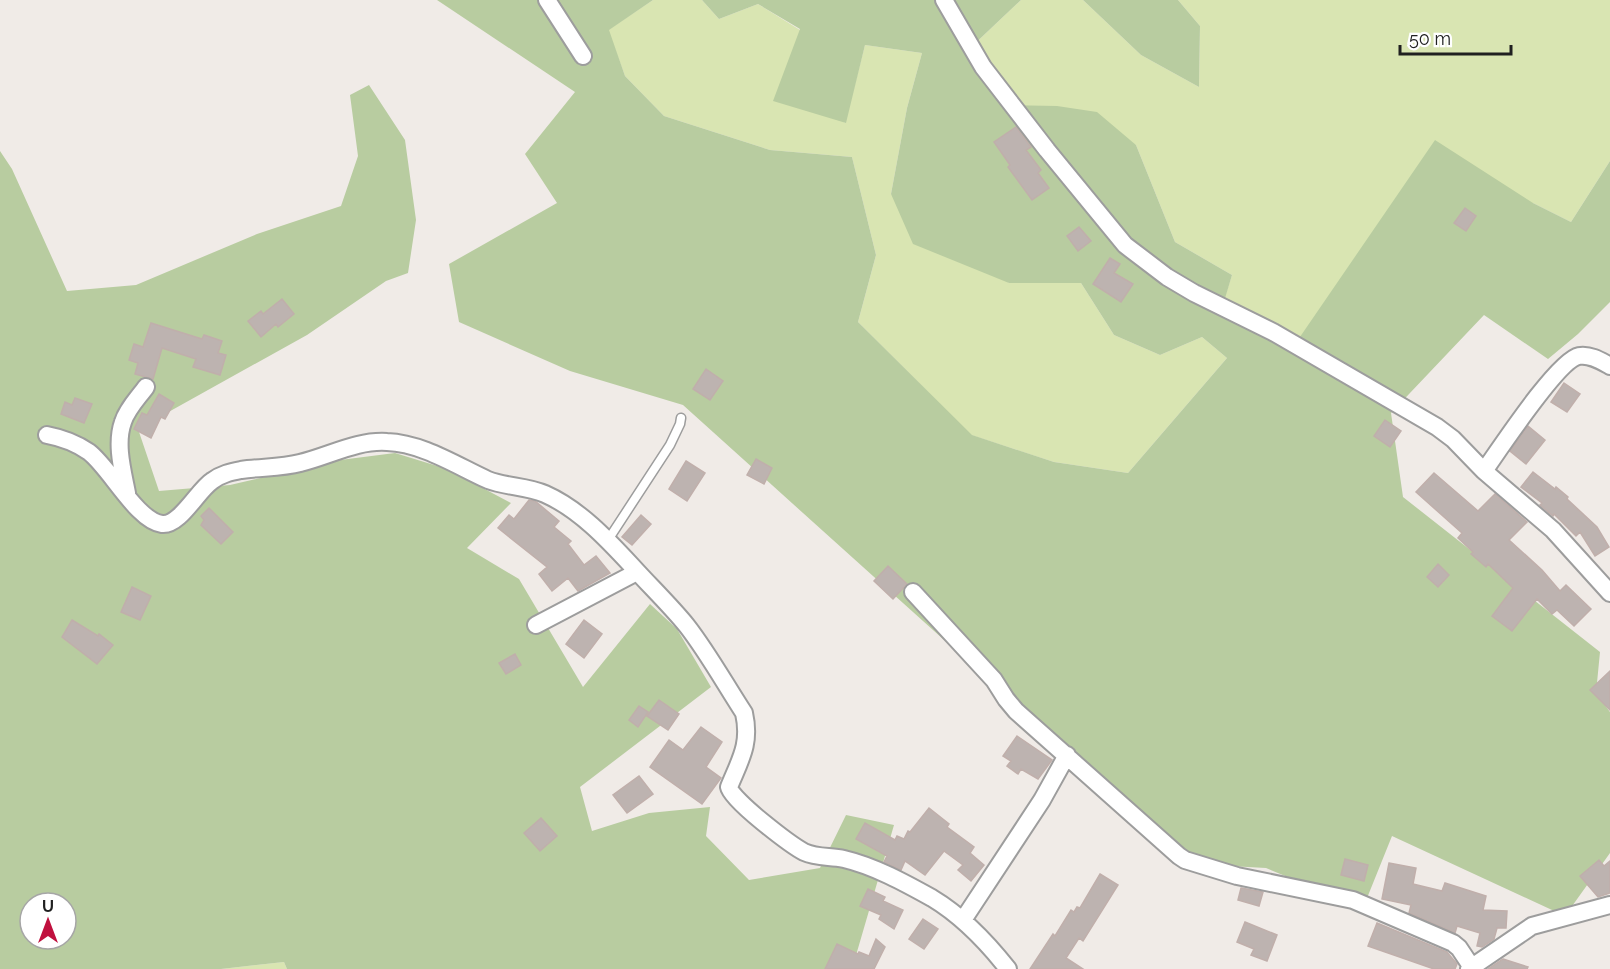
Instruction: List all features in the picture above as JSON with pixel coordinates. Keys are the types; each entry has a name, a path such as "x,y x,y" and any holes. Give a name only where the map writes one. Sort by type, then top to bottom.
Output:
{"street":[{"path":"547,0 583,56"},
{"path":"944,0 983,67 1047,150 1125,244 1151,266 1185,288 1274,332 1326,364 1419,415 1453,439 1484,471 1553,530 1610,593"},
{"path":"1484,471 1565,363 1579,356 1592,357 1610,366"},
{"path":"127,497 120,432 128,412 146,387"},
{"path":"47,435 64,439 90,453 127,497 155,522 164,524 173,521 203,488 226,472 296,464 359,444 390,442 406,445 447,459 490,481 545,494 576,513 608,540 687,626 744,713 748,729 747,742 729,788 731,795 803,851 821,857 843,859 886,875 932,898 963,920 1008,969"},
{"path":"536,625 637,572"},
{"path":"913,592 994,680 1016,711 1128,809 1172,851 1185,860 1238,876 1353,900 1453,943 1459,948 1470,968 1532,926 1610,905"},
{"path":"963,920 1042,800 1067,756"}],"lane":[{"path":"608,540 670,445 681,418"}],"green space":[{"path":"437,0 653,0 609,30 625,76 664,116 770,150 852,157 876,255 858,322 972,435 1054,462 1128,473 1227,358 1202,337 1160,355 1114,335 1081,283 1009,283 913,244 891,194 907,108 922,53 865,45 846,123 773,101 800,29 758,4 719,19 702,0 1021,0 967,51 1008,105 1057,106 1097,112 1136,145 1175,242 1232,275 1220,315 1291,350 1435,140 1533,203 1571,222 1610,161 1610,302 1578,334 1548,359 1484,315 1391,413 1403,497 1600,652 1596,693 1610,712 1610,853 1565,916 1392,836 1363,908 1266,868 1193,864 683,405 570,371 459,322 449,264 557,203 525,154 575,92"},
{"path":"653,0 702,0 719,19 758,4 800,30 845,123 865,45 922,53 907,108 891,194 1009,283 1081,283 1114,335 1160,355 1202,337 1227,358 1128,473 1054,462 971,435 858,322 876,255 852,157 770,150 664,116 625,76 608,30"},
{"path":"1021,0 1083,0 1141,55 1199,87 1200,26 1178,0 1610,0 1610,161 1571,222 1533,203 1291,350 1219,315 1232,275 1175,242 1136,145 1008,106 967,51"},
{"path":"1083,0 1178,0 1200,26 1199,87 1141,55"},
{"path":"369,85 405,140 416,220 408,273 386,281 307,335 138,429 159,491 230,485 340,460 395,453 447,469 511,503 467,548 519,579 583,687 650,604 677,629 711,687 580,787 592,831 649,813 710,807 706,836 749,880 820,868 846,815 894,825 852,969 287,969 284,962 221,969 0,969 0,151 12,169 67,291 136,285 257,234 341,206 358,156 350,95"},
{"path":"284,962 287,969 221,969"}],"building":[{"path":"1016,127 1031,147 1026,150 1041,170 1038,173 1049,188 1032,200 1008,167 1010,165 994,142"},
{"path":"1465,208 1476,216 1466,231 1454,223"},
{"path":"1079,227 1091,241 1078,251 1067,236"},
{"path":"1110,258 1120,264 1114,273 1133,284 1121,302 1093,284"},
{"path":"282,299 294,314 278,327 276,324 261,337 248,321 261,311 263,314"},
{"path":"151,323 202,339 204,335 222,341 218,353 226,355 220,375 193,367 196,359 162,348 153,379 135,374 138,363 129,360 134,344 143,347"},
{"path":"706,369 723,381 710,400 693,389"},
{"path":"1564,383 1580,394 1567,412 1551,402"},
{"path":"159,394 174,403 165,419 161,417 151,438 134,429 142,413 147,415"},
{"path":"75,398 92,404 84,423 61,414 65,402 72,405"},
{"path":"1385,420 1401,431 1390,447 1374,436"},
{"path":"1528,426 1545,440 1526,464 1510,451"},
{"path":"756,459 772,468 764,484 747,475"},
{"path":"686,461 705,473 687,501 669,489"},
{"path":"1533,472 1568,497 1567,499 1597,527 1609,547 1595,556 1580,532 1576,536 1554,514 1553,516 1540,505 1542,503 1521,487"},
{"path":"1434,473 1478,511 1495,494 1527,522 1509,540 1542,570 1560,591 1566,585 1591,609 1574,626 1557,610 1552,614 1537,599 1512,631 1492,616 1513,588 1488,564 1486,567 1471,554 1473,552 1458,538 1462,533 1416,492"},
{"path":"529,500 535,501 559,521 554,527 571,541 568,544 584,565 596,556 610,573 578,591 568,578 552,591 539,574 547,567 498,528 509,515 514,519"},
{"path":"209,508 233,532 221,544 201,525 204,520 201,516"},
{"path":"641,515 651,524 632,545 622,537"},
{"path":"1438,564 1449,575 1438,587 1427,577"},
{"path":"888,566 907,584 893,599 874,581"},
{"path":"132,587 151,596 140,620 121,612"},
{"path":"72,620 98,636 99,634 113,645 97,664 62,637"},
{"path":"584,620 602,634 584,658 566,644"},
{"path":"515,654 521,665 506,674 499,663"},
{"path":"1610,671 1610,710 1590,690"},
{"path":"659,700 679,714 668,730 647,716"},
{"path":"639,706 648,712 638,727 629,720"},
{"path":"701,727 722,742 706,767 721,778 702,804 650,767 669,740 683,750"},
{"path":"1017,736 1052,760 1038,779 1021,769 1018,774 1007,766 1011,761 1003,756"},
{"path":"639,776 653,794 627,813 613,795"},
{"path":"929,808 949,824 947,827 974,847 970,853 984,865 971,881 958,870 963,865 944,851 925,875 905,861 901,870 884,862 887,856 856,839 865,823 895,840 897,836 904,839 908,831 910,832"},
{"path":"541,818 557,836 540,851 524,833"},
{"path":"1345,859 1368,865 1364,881 1341,875"},
{"path":"1599,860 1604,866 1610,861 1610,893 1598,897 1580,876"},
{"path":"1389,863 1416,868 1413,884 1442,891 1445,883 1486,896 1483,910 1507,911 1506,928 1497,928 1494,939 1482,947 1477,946 1480,933 1457,926 1455,933 1409,913 1411,905 1382,899"},
{"path":"1100,874 1118,885 1083,941 1079,938 1066,958 1083,969 1030,969 1071,910 1074,912 1077,907 1080,908"},
{"path":"1241,888 1263,892 1259,906 1238,900"},
{"path":"868,889 885,897 883,901 903,910 894,929 879,919 881,915 860,906"},
{"path":"923,919 938,929 924,949 909,939"},
{"path":"1245,922 1277,935 1267,961 1251,955 1254,949 1237,942"},
{"path":"1377,923 1447,952 1457,964 1455,969 1434,969 1368,946"},
{"path":"876,939 885,947 874,969 825,969 837,944 858,954 859,952 869,956"},
{"path":"1503,959 1528,967 1527,969 1488,969"}]}
